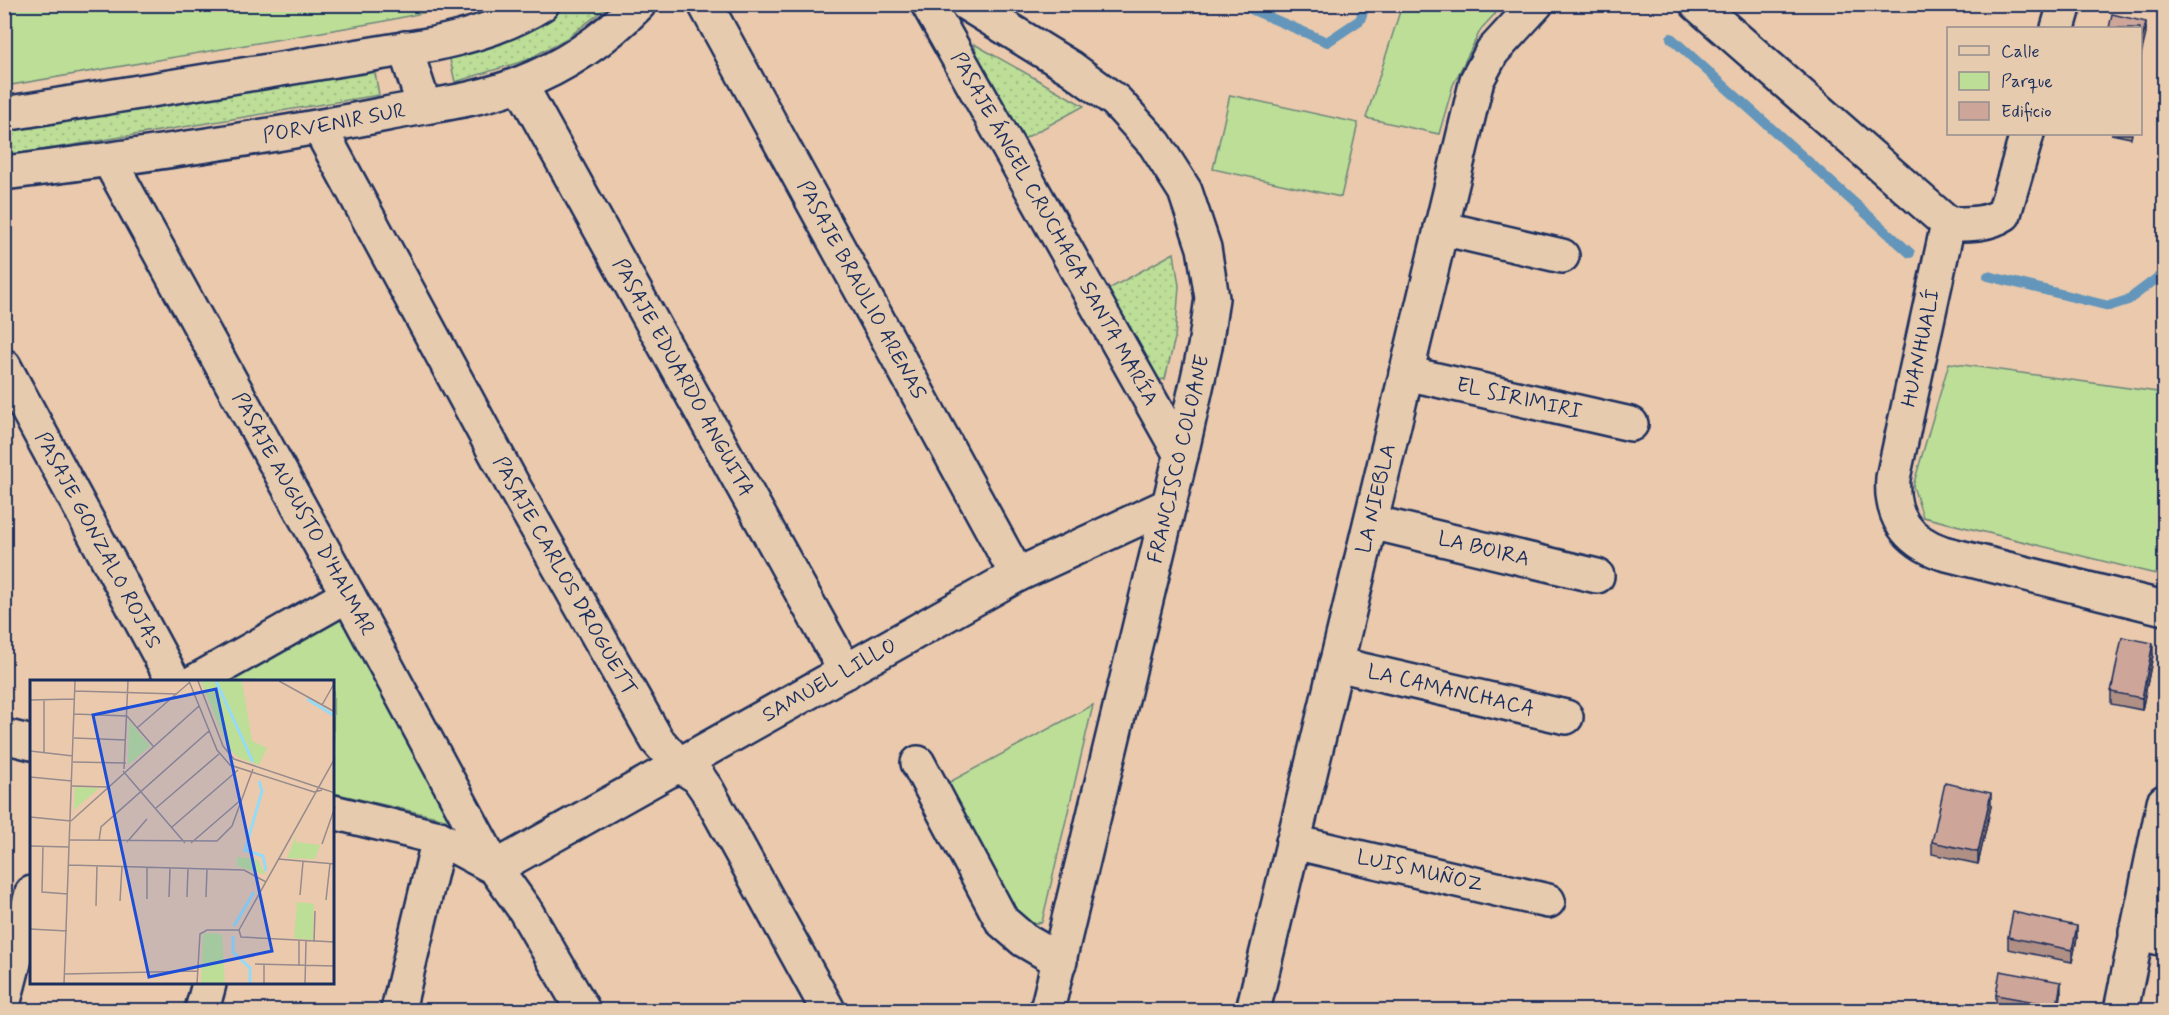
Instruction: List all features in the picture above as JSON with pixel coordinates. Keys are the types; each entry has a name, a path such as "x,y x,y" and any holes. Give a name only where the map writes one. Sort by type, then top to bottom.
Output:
{"street":[{"path":"4,114 434,44 497,27 542,4"},
{"name":"PORVENIR SUR","path":"4,173 109,160 320,127 489,94 520,84 592,45 625,19 639,4"},
{"name":"PASAJE BRAULIO ARENAS","path":"705,4 1017,575"},
{"name":"PASAJE ÁNGEL CRUCHAGA SANTA MARÍA","path":"928,4 1180,455"},
{"name":"FRANCISCO COLOANE","path":"968,4 1071,68 1116,100 1155,144 1185,191 1204,248 1212,298 1204,347 1169,505 1047,1011"},
{"name":"LA NIEBLA","path":"1253,1011 1477,80 1492,52 1536,4"},
{"path":"1697,4 1948,224 1977,224 1996,219 2004,214 2027,135"},
{"path":"2058,27 2065,4"},
{"path":"405,48 424,106"},
{"name":"PASAJE EDUARDO ANGUITA","path":"520,84 846,672"},
{"name":"PASAJE CARLOS DROGUETT","path":"320,127 515,489 657,740 679,765 698,777 707,790 828,1011"},
{"name":"PASAJE AUGUSTO D'HALMAR","path":"109,160 348,594 495,868 525,910 583,1011"},
{"name":"HUANHUALÍ","path":"1948,224 1893,478 1892,493 1901,522 1922,545 1943,554 2164,608"},
{"path":"1441,228 1562,256"},
{"name":"PASAJE GONZALO ROJAS","path":"4,366 173,680"},
{"name":"EL SIRIMIRI","path":"1406,373 1631,424"},
{"name":"SAMUEL LILLO","path":"495,868 1017,575 1169,505"},
{"name":"LA BOIRA","path":"1371,522 1597,576"},
{"path":"198,680 348,594"},
{"name":"LA CAMANCHACA","path":"1336,664 1566,717"},
{"path":"4,736 30,742"},
{"path":"918,763 1002,921 1024,940 1060,961"},
{"path":"2121,1011 2150,935 2164,802"},
{"path":"334,812 439,838 495,868"},
{"path":"398,1011 439,838"},
{"name":"LUIS MUÑOZ","path":"1293,843 1548,901"},
{"path":"4,1001 30,901"},
{"path":"202,1011 209,985"}],"green space":[{"path":"5,4 460,5 380,22 5,86"},
{"path":"569,5 610,5 567,38 527,60 455,82 449,55 514,37"},
{"path":"1402,5 1503,5 1481,29 1453,85 1439,134 1366,118"},
{"path":"974,44 1084,106 1020,141 983,77"},
{"path":"374,67 379,95 5,156 5,127"},
{"path":"1230,95 1358,123 1341,197 1213,169"},
{"path":"1174,253 1179,286 1175,338 1165,379 1151,381 1105,291"},
{"path":"1949,363 2164,393 2164,576 1923,517 1913,486"},
{"path":"338,615 454,821 334,793 334,680 219,680"},
{"path":"1093,705 1042,922 1025,926 946,784"}],"building":[{"path":"2112,14 2146,22 2142,39 2142,27 2109,27"},
{"path":"2122,637 2153,643 2142,698 2111,692"},
{"path":"1945,783 1991,793 1978,852 1932,842"},
{"path":"2013,912 2077,926 2072,950 2008,937"},
{"path":"2000,971 2061,982 2057,1006 1996,995"}],"waterway":[{"path":"1239,4 1327,42 1360,20 1366,4"},
{"path":"1671,38 1910,253"},
{"path":"1988,276 2109,306 2128,300 2164,273"}]}
